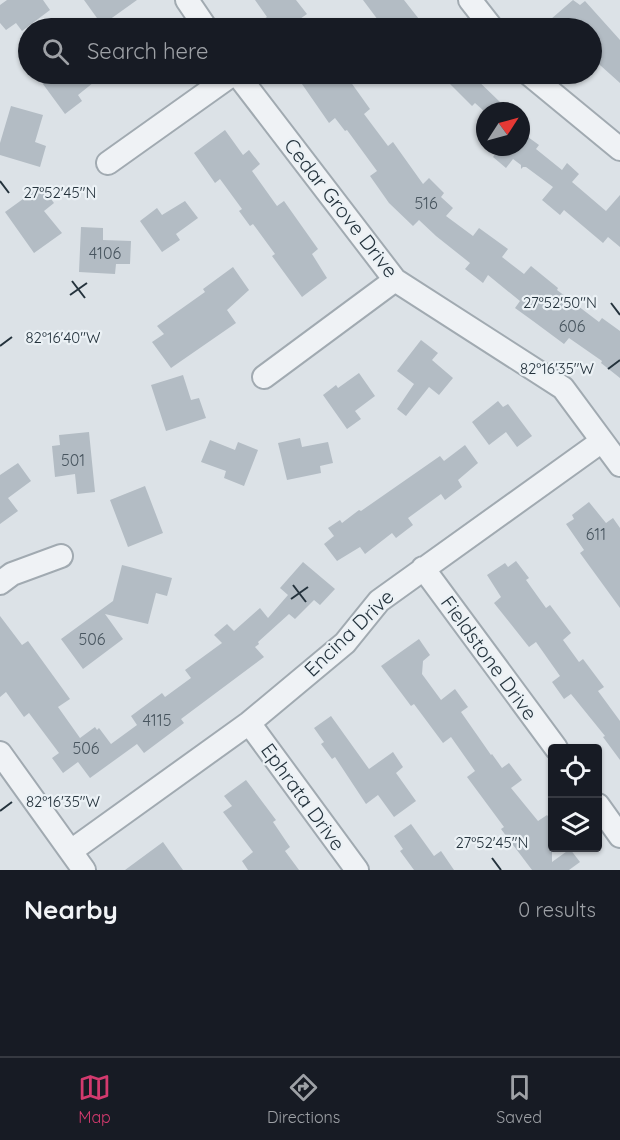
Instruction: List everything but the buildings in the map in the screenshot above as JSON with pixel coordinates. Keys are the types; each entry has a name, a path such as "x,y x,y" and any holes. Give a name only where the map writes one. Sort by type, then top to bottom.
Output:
{"street":[{"path":"187,0 199,18"},
{"path":"471,0 484,18"},
{"path":"108,162 218,84"},
{"name":"Cedar Grove Drive","path":"245,84 395,280 563,388 620,465"},
{"path":"541,84 620,149"},
{"path":"264,377 395,280"},
{"name":"Encina Drive","path":"71,851 249,723 345,643 379,601 602,441"},
{"path":"0,583 12,574 61,556"},
{"name":"Fieldstone Drive","path":"423,568 553,744"},
{"name":"Ephrata Drive","path":"249,723 357,870"},
{"path":"0,753 84,870"},
{"path":"602,812 620,836"}]}
